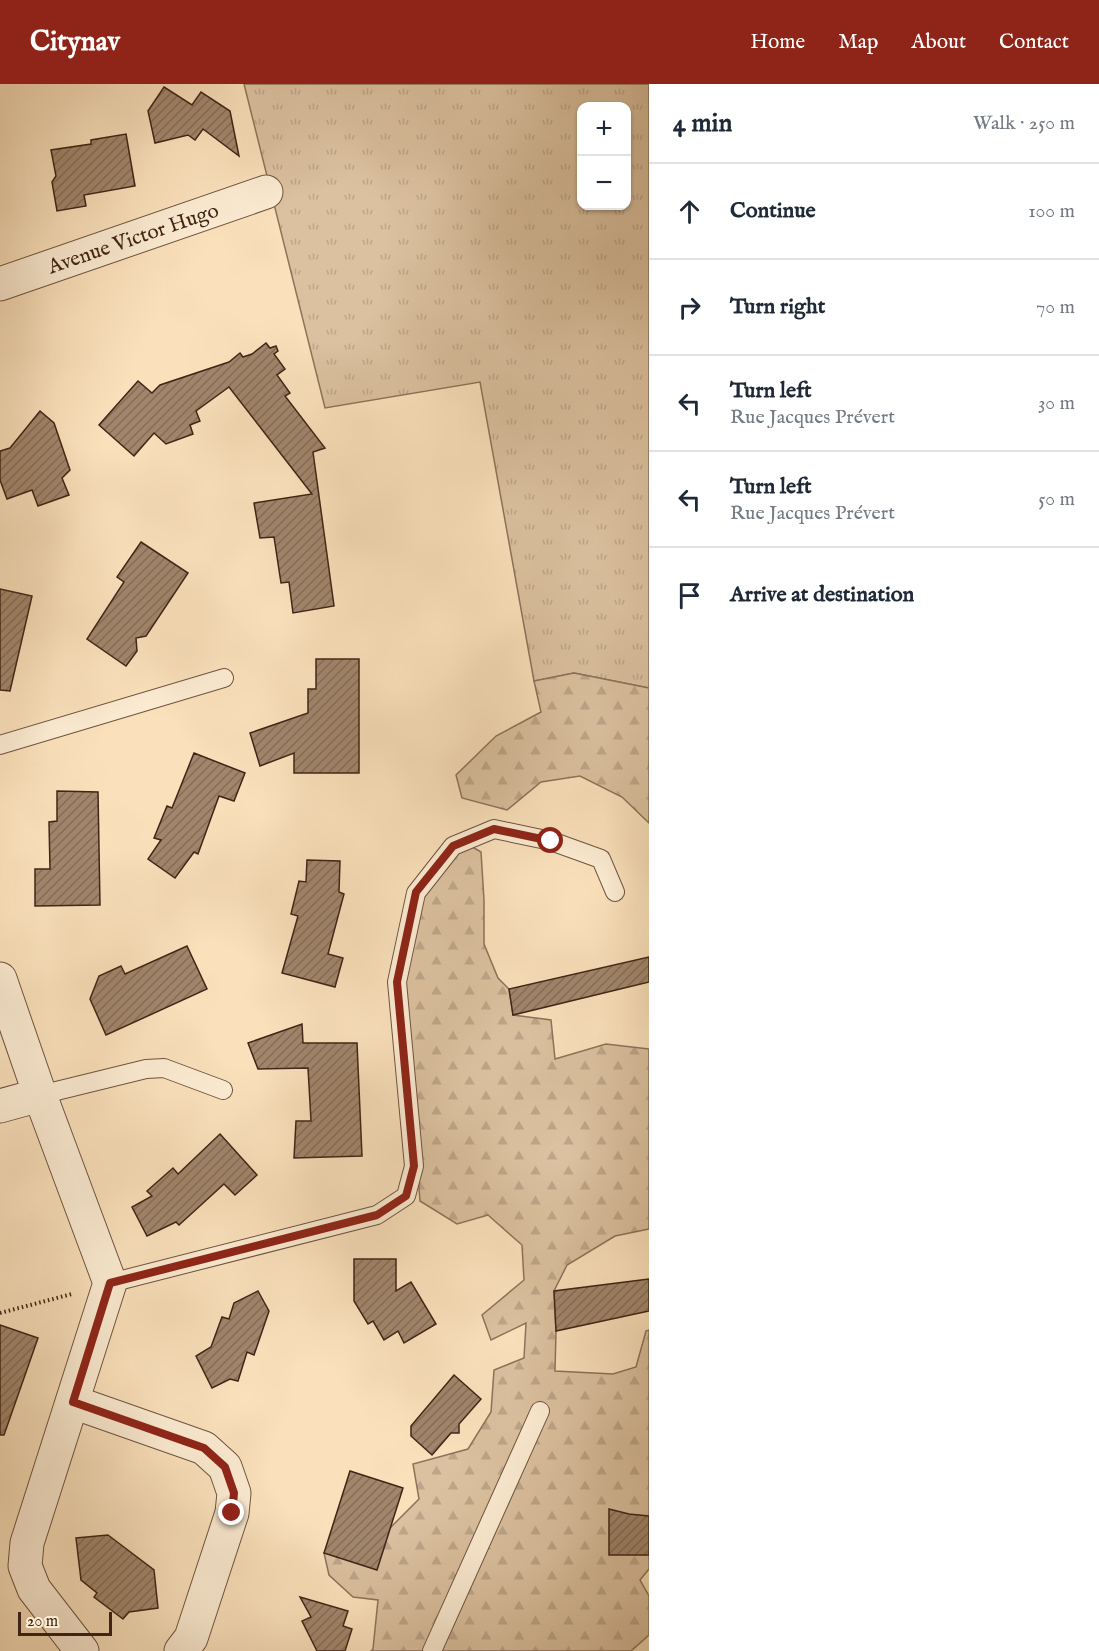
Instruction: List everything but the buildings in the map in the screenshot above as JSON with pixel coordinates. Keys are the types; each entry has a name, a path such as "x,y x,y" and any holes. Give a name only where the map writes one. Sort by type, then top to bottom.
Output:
{"street":[{"name":"Avenue Victor Hugo","path":"0,284 266,192"},
{"path":"0,979 40,1095 110,1283 27,1543 25,1566 34,1589 82,1651"},
{"path":"0,1106 40,1095"},
{"path":"73,1402 204,1448 225,1467 234,1493 232,1513 191,1638 182,1651"}],"lane":[{"path":"0,745 224,678"},
{"path":"110,1283 377,1215 406,1196 414,1166 397,982 416,892 453,846 494,829 551,841 600,859 615,892"},
{"path":"40,1095 146,1070 164,1068 223,1090"},
{"path":"432,1651 540,1411"}],"path":[{"path":"0,1313 110,1283"}],"green space":[{"path":"244,84 649,84 649,688 574,673 534,681 480,382 325,408"},
{"path":"574,673 649,688 649,823 622,797 580,776 541,782 507,810 462,798 456,775 496,736 541,712 534,681"},
{"path":"459,839 481,852 484,944 498,978 509,989 513,1015 551,1020 555,1059 606,1044 649,1049 649,1229 615,1236 567,1265 554,1291 555,1371 613,1374 636,1367 646,1331 649,1330 649,1569 640,1580 649,1596 649,1635 631,1651 371,1651 378,1600 353,1597 329,1575 324,1553 390,1528 419,1499 413,1464 468,1449 491,1412 494,1370 524,1358 526,1323 491,1340 482,1315 524,1280 522,1245 488,1215 457,1224 420,1201 402,957 417,897"}],"route":[{"path":"232,1513 234,1493 225,1467 204,1448 73,1402 110,1283 377,1215 406,1196 414,1166 397,982 416,892 453,846 494,829 551,841"}]}
